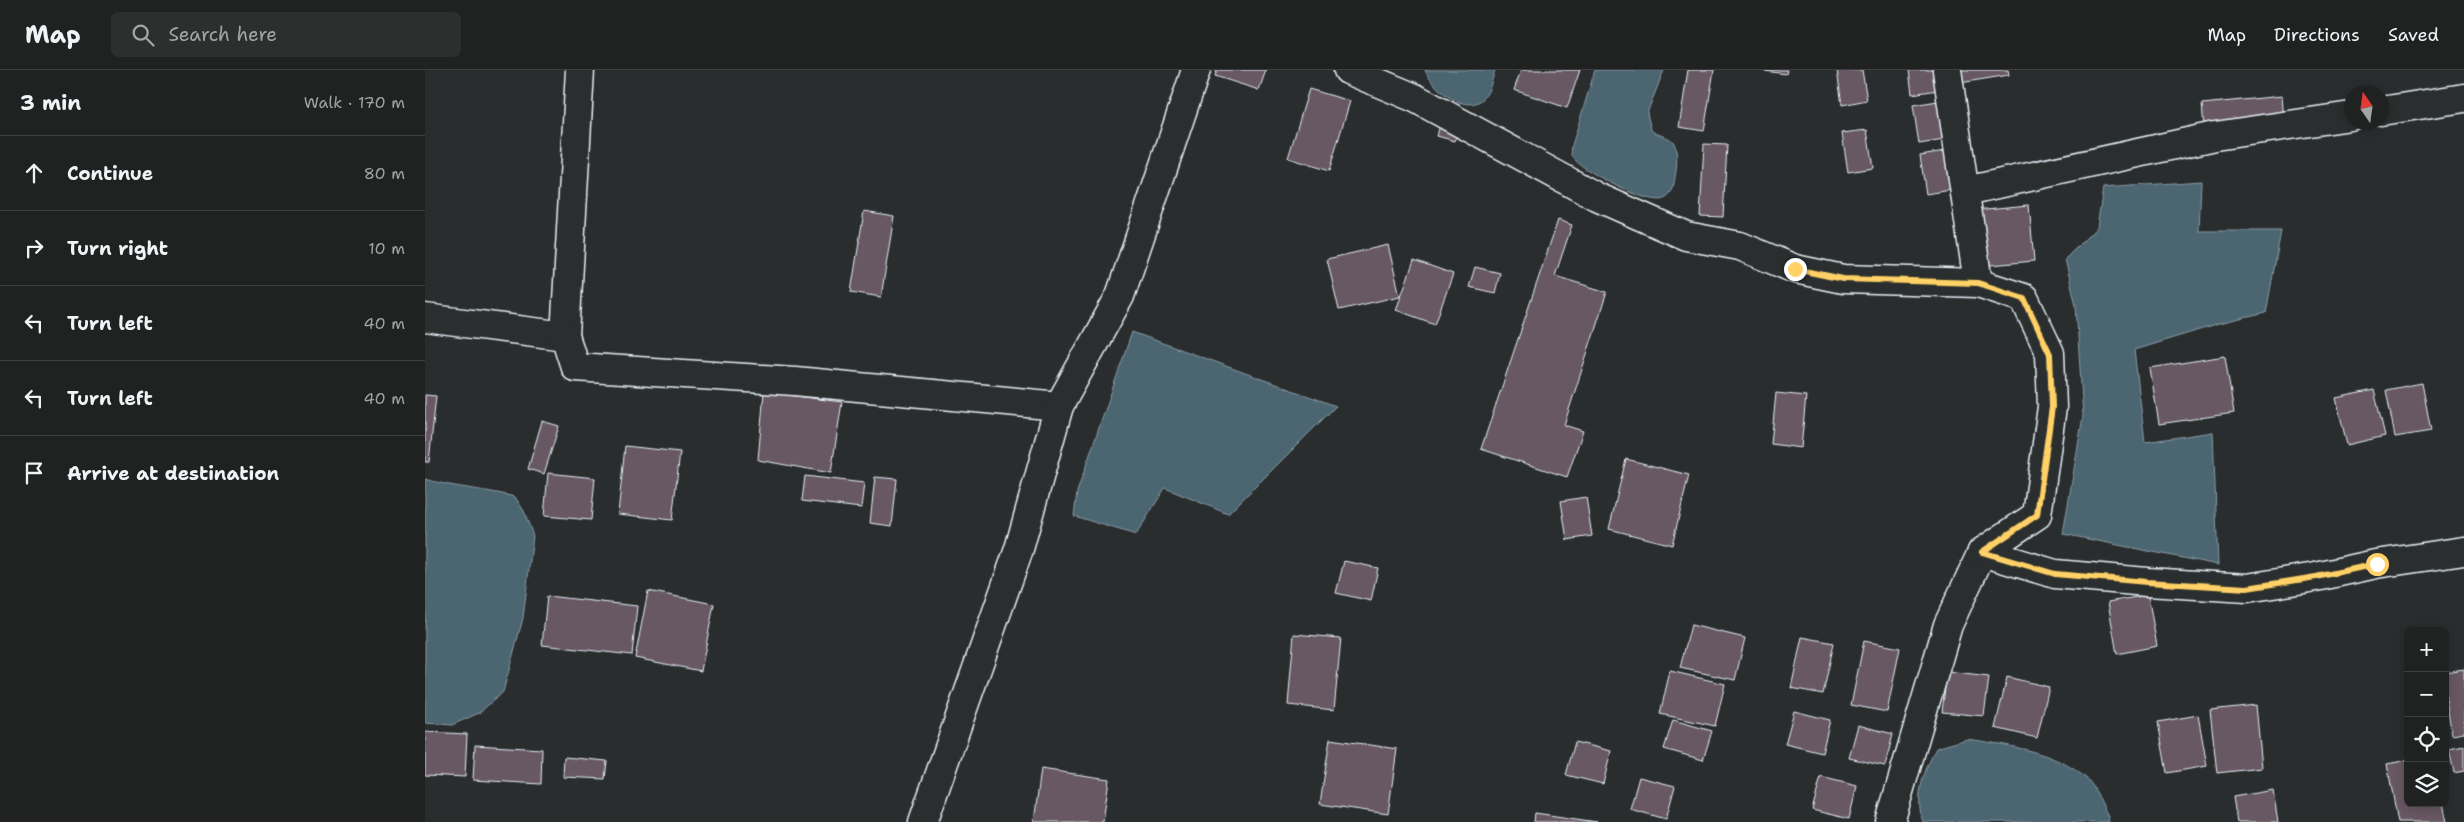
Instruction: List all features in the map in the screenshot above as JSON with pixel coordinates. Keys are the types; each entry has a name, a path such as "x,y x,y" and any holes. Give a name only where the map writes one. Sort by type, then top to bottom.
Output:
{"street":[{"path":"580,70 565,336 575,367 795,380 1059,406"},
{"path":"923,822 1019,549 1059,406 1120,296 1196,70"},
{"path":"1348,70 1415,98 1597,197 1686,236 1740,246 1795,269 1843,279 1978,283 2024,298 2050,354 2052,407 2037,515 1982,552 1948,625 1921,710 1890,822"},
{"path":"1947,70 1978,283"},
{"path":"2389,110 2464,98"},
{"path":"1966,191 2215,136 2344,117"},
{"path":"425,318 565,336"},
{"path":"1982,552 2055,574 2247,588 2316,577 2377,564 2464,551"}],"water":[{"path":"1425,70 1495,70 1486,95 1480,101 1472,104 1456,101 1448,96 1433,83"},
{"path":"1595,70 1664,70 1647,113 1651,130 1672,140 1676,151 1677,165 1673,187 1671,193 1664,199 1645,198 1618,187 1591,172 1573,158 1572,145"},
{"path":"2201,181 2199,231 2281,231 2266,313 2219,324 2134,350 2145,442 2213,432 2218,565 2063,534 2083,416 2076,305 2065,259 2097,227 2103,188"},
{"path":"1132,332 1336,406 1228,514 1165,488 1136,535 1074,516 1077,492"},
{"path":"425,479 515,497 524,511 533,536 523,618 503,692 479,713 452,725 425,723"},
{"path":"1967,739 2030,751 2074,769 2087,779 2093,787 2108,816 2109,822 1923,822 1920,812 1920,793 1924,775 1936,748"}],"building":[{"path":"1217,70 1266,70 1259,90 1215,76"},
{"path":"1521,70 1580,70 1567,108 1514,90"},
{"path":"1688,70 1714,70 1704,131 1679,127"},
{"path":"1758,70 1787,70 1786,74"},
{"path":"1837,70 1862,70 1867,100 1842,105"},
{"path":"1909,70 1934,70 1938,90 1912,94"},
{"path":"1958,70 2008,70 2009,75 1960,83"},
{"path":"1309,89 1350,101 1329,171 1288,158"},
{"path":"2282,96 2285,133 2205,141 2202,104"},
{"path":"1938,101 1944,140 1919,144 1913,105"},
{"path":"1443,114 1461,120 1455,141 1437,136"},
{"path":"1867,130 1873,168 1848,172 1842,133"},
{"path":"1704,144 1727,145 1723,217 1700,216"},
{"path":"1945,151 1951,190 1926,194 1920,155"},
{"path":"2029,205 2034,261 1980,266 1975,210"},
{"path":"864,211 894,216 881,297 851,292"},
{"path":"1558,220 1572,225 1555,276 1607,292 1564,425 1583,431 1567,477 1481,449"},
{"path":"1388,245 1400,296 1339,310 1327,259"},
{"path":"1414,260 1453,274 1435,324 1396,310"},
{"path":"1475,267 1500,273 1495,293 1469,287"},
{"path":"2225,356 2234,413 2159,424 2150,368"},
{"path":"2422,383 2431,431 2395,437 2386,390"},
{"path":"2374,390 2385,436 2347,445 2336,398"},
{"path":"764,392 842,402 831,473 758,460"},
{"path":"1776,393 1806,396 1801,448 1771,444"},
{"path":"425,395 436,396 429,462 425,462"},
{"path":"542,421 559,426 544,474 528,469"},
{"path":"625,446 680,452 672,520 618,514"},
{"path":"1626,459 1689,475 1672,545 1609,529"},
{"path":"548,473 595,478 591,520 544,516"},
{"path":"805,476 864,483 861,508 802,501"},
{"path":"875,477 897,479 892,526 870,523"},
{"path":"1586,497 1592,536 1567,540 1561,501"},
{"path":"1344,561 1378,568 1371,601 1336,593"},
{"path":"648,591 714,604 701,671 635,658"},
{"path":"2148,595 2157,646 2117,654 2108,602"},
{"path":"547,596 637,606 632,655 542,645"},
{"path":"1691,625 1745,638 1735,680 1680,668"},
{"path":"1294,634 1341,638 1334,710 1288,705"},
{"path":"1802,637 1834,643 1823,694 1791,688"},
{"path":"1864,641 1900,648 1887,712 1851,705"},
{"path":"2464,669 2464,733 2452,735 2449,717 2449,671"},
{"path":"1670,671 1725,684 1715,726 1660,714"},
{"path":"1947,672 1989,677 1984,716 1942,712"},
{"path":"2007,677 2049,687 2037,738 1995,728"},
{"path":"2256,705 2262,768 2217,773 2210,710"},
{"path":"1794,711 1830,720 1822,753 1785,744"},
{"path":"2198,715 2207,766 2167,773 2158,722"},
{"path":"1673,720 1712,731 1703,760 1664,749"},
{"path":"1858,725 1893,734 1885,766 1849,758"},
{"path":"425,732 467,734 465,777 425,775"},
{"path":"1330,739 1397,749 1388,814 1320,804"},
{"path":"1575,742 1611,751 1603,784 1566,775"},
{"path":"475,745 542,749 541,784 473,780"},
{"path":"2464,746 2464,771 2454,773 2449,749"},
{"path":"564,757 607,761 605,779 563,777"},
{"path":"2404,761 2404,807 2444,807 2447,822 2398,822 2387,764"},
{"path":"1041,769 1109,779 1103,822 1034,822"},
{"path":"1639,777 1675,786 1666,819 1630,809"},
{"path":"1821,777 1857,786 1849,819 1812,810"},
{"path":"2273,790 2278,822 2237,822 2233,797"},
{"path":"1535,813 1597,822 1534,822"}],"route":[{"path":"1795,269 1843,279 1978,283 2024,298 2050,354 2052,407 2037,515 1982,552 2055,574 2247,588 2316,577 2377,564"}]}
